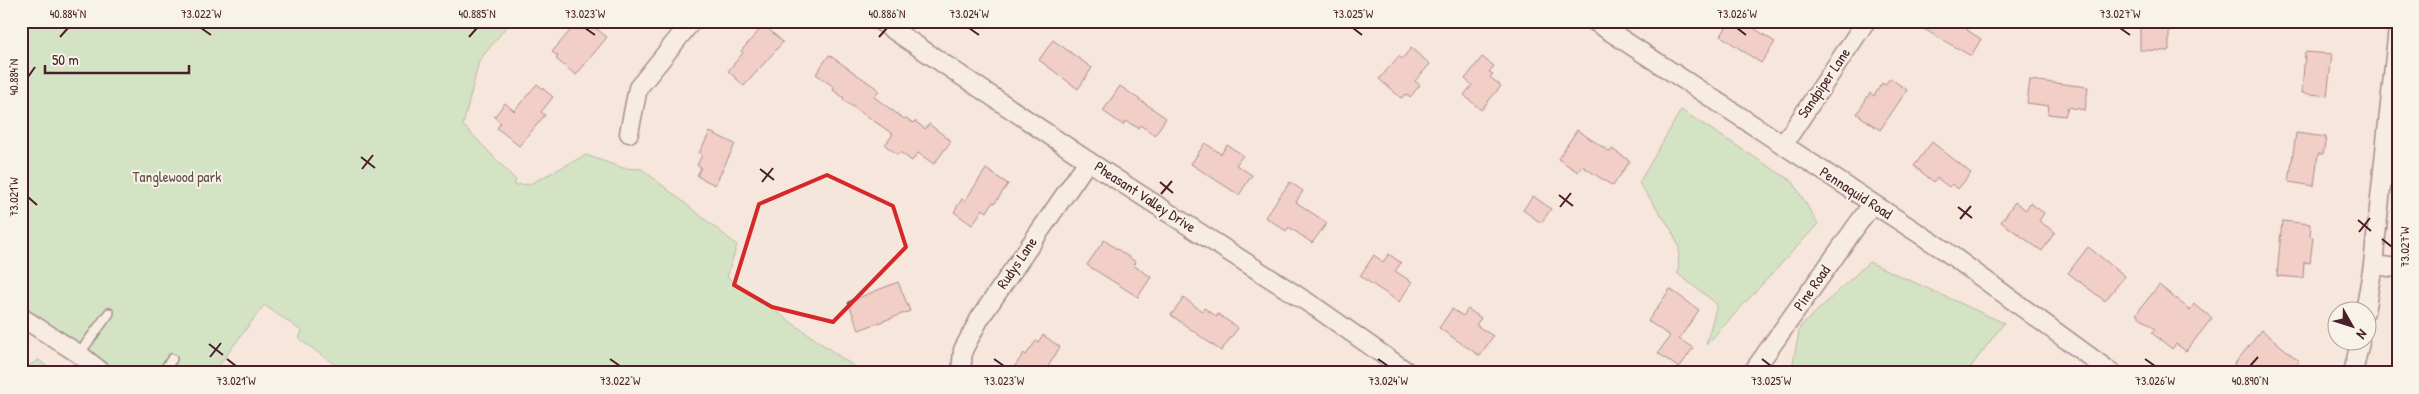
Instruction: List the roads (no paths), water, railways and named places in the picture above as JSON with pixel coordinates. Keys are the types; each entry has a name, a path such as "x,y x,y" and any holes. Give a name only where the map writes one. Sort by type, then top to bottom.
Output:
{"street":[{"path":"629,133 638,88 692,21"},
{"name":"Pheasant Valley Drive","path":"880,21 1088,161 1318,309 1409,373"},
{"name":"Pennaquid Road","path":"1594,21 1944,250 2112,373"},
{"name":"Sandpiper Lane","path":"1783,145 1866,21"},
{"path":"2366,302 2398,28"},
{"name":"Rudys Lane","path":"960,373 964,350 980,318 1088,161"},
{"name":"Pine Road","path":"1752,373 1872,204"},
{"path":"2372,265 2398,268"},
{"path":"21,317 79,354 103,373"},
{"path":"2353,373 2358,352"}],"lane":[{"path":"79,354 109,313"},
{"path":"162,373 172,359"}],"park label":[{"name":"Tanglewood park","path":"177,177"}]}
